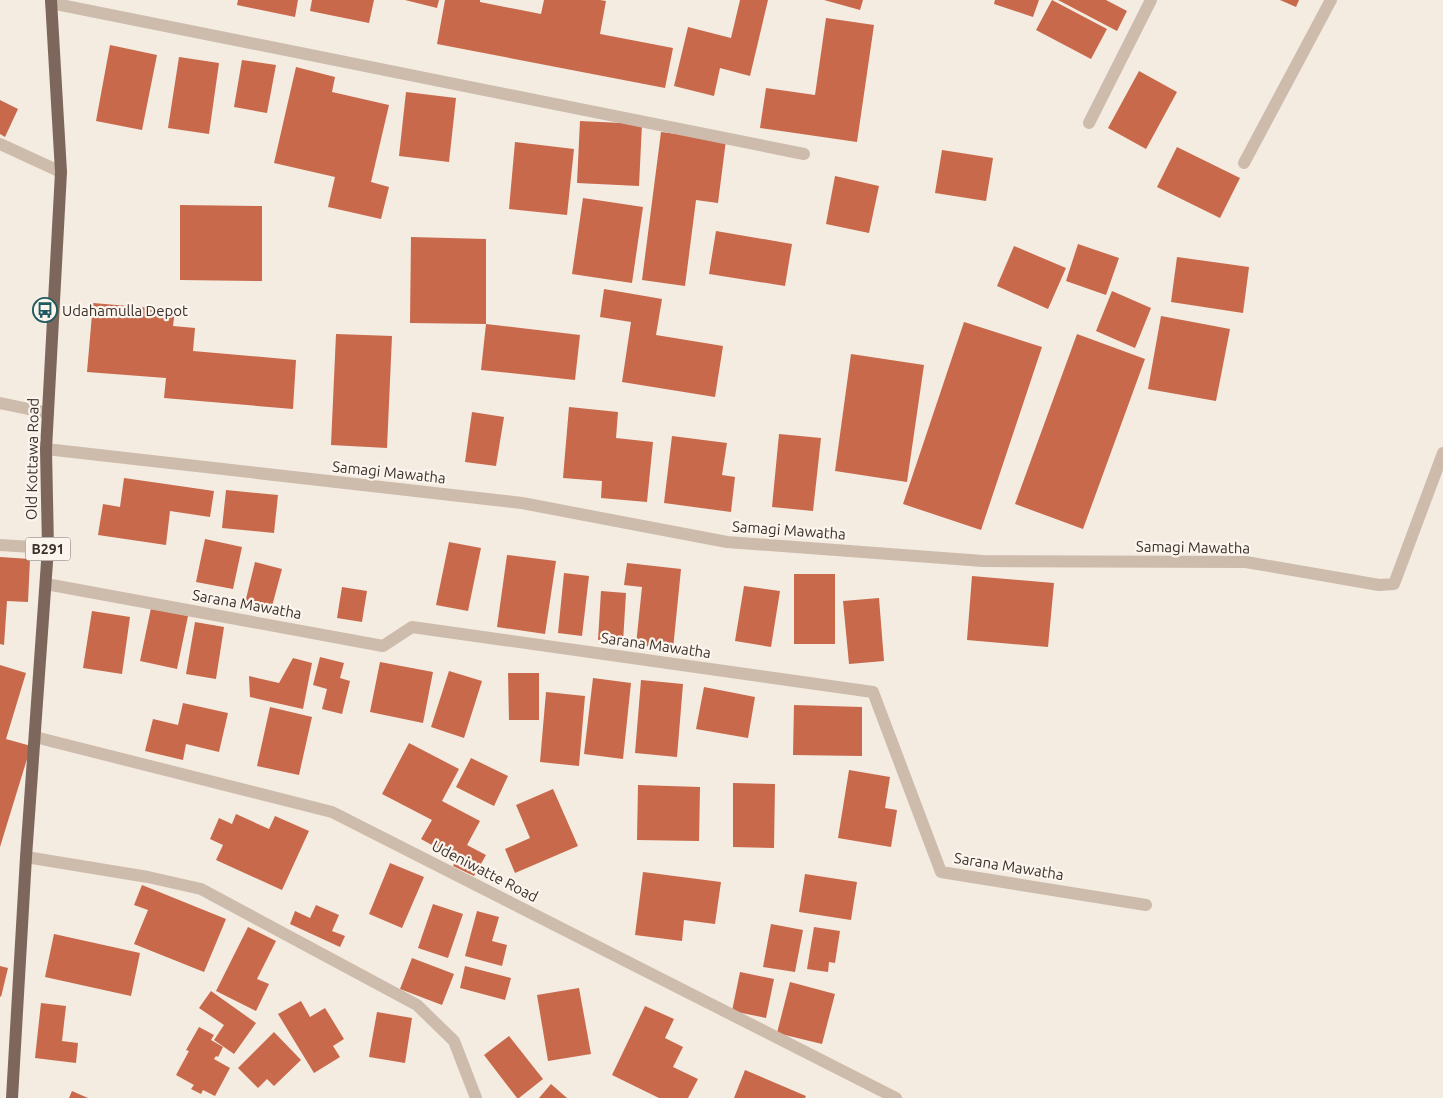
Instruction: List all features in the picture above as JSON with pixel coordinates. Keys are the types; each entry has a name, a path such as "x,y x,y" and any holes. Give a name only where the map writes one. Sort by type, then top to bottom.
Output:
{"main road":[{"name":"Old Kottawa Road","path":"12,1098 26,857 48,548 46,449 61,172 51,1"}],"street":[{"path":"1089,123 1151,0"},
{"path":"1244,163 1331,0"},
{"path":"51,1 804,154"},
{"path":"0,144 61,172"},
{"path":"0,403 48,413"},
{"name":"Samagi Mawatha","path":"46,449 522,503 727,542 983,561 1246,562 1379,585 1394,584 1443,453"},
{"path":"0,545 48,548"},
{"name":"Sarana Mawatha","path":"46,584 383,646 412,627 873,692 941,872 1146,905"},
{"name":"Udeniwatte Road","path":"35,737 332,812 896,1098"},
{"path":"26,857 148,877 201,889 417,1005 454,1041 476,1098"}],"building":[{"path":"238,0 298,0 295,17 237,5"},
{"path":"312,0 374,0 369,23 310,11"},
{"path":"405,0 439,0 437,8"},
{"path":"445,0 480,0 480,2 541,14 544,0 606,1 600,34 673,48 665,88 437,44"},
{"path":"740,0 768,0 750,76 720,68 714,96 674,86 688,27 731,38"},
{"path":"824,0 863,0 860,10"},
{"path":"995,0 1039,0 1033,17 994,4"},
{"path":"1052,0 1107,29 1091,59 1036,30"},
{"path":"1058,0 1106,0 1127,11 1117,31"},
{"path":"1280,0 1299,0 1296,7"},
{"path":"826,18 874,25 857,142 760,128 766,88 815,95"},
{"path":"110,45 157,55 142,130 96,121"},
{"path":"179,57 219,63 209,134 168,128"},
{"path":"242,60 276,65 267,113 234,107"},
{"path":"296,67 335,77 332,92 389,105 371,182 389,187 381,219 328,207 335,177 274,163"},
{"path":"1139,71 1177,92 1146,149 1108,128"},
{"path":"406,92 456,98 449,162 399,156"},
{"path":"0,100 18,109 5,137 0,134"},
{"path":"580,121 642,124 639,186 577,183"},
{"path":"661,132 726,140 718,203 696,200 685,286 642,280"},
{"path":"515,142 574,149 567,215 509,209"},
{"path":"1177,147 1240,178 1220,218 1157,187"},
{"path":"942,150 993,158 986,201 935,193"},
{"path":"835,176 879,186 869,233 826,224"},
{"path":"583,198 643,207 632,283 572,274"},
{"path":"180,205 262,206 262,281 180,280"},
{"path":"716,231 792,244 785,286 709,274"},
{"path":"411,237 486,239 486,324 410,323"},
{"path":"1078,244 1119,258 1106,295 1066,281"},
{"path":"1014,246 1066,268 1048,309 997,286"},
{"path":"1177,257 1249,267 1243,313 1171,302"},
{"path":"604,289 662,299 656,335 723,346 715,397 622,382 631,322 600,317"},
{"path":"1112,291 1151,308 1135,348 1096,331"},
{"path":"93,303 175,310 173,326 195,328 193,351 296,360 293,409 164,398 166,378 87,372"},
{"path":"1161,316 1230,329 1216,401 1148,389"},
{"path":"964,322 1042,347 981,530 903,504"},
{"path":"486,324 580,335 575,380 481,370"},
{"path":"336,334 392,336 387,448 331,445"},
{"path":"1077,334 1145,359 1083,529 1015,504"},
{"path":"851,354 924,365 907,482 835,471"},
{"path":"569,407 618,412 616,438 653,442 647,502 601,498 602,481 563,478"},
{"path":"472,412 504,417 496,466 465,462"},
{"path":"779,434 821,438 813,511 772,507"},
{"path":"672,436 727,443 722,475 735,477 731,512 664,503"},
{"path":"124,478 214,491 210,517 170,511 166,545 98,535 103,504 120,507"},
{"path":"226,490 278,495 274,533 222,528"},
{"path":"205,539 242,547 233,589 196,582"},
{"path":"449,542 481,548 468,611 436,605"},
{"path":"507,555 556,561 545,634 497,627"},
{"path":"0,557 30,559 28,602 7,601 4,645 0,644"},
{"path":"255,562 282,569 271,610 245,603"},
{"path":"627,563 681,569 673,649 636,645 642,587 624,585"},
{"path":"564,573 589,576 582,636 558,633"},
{"path":"794,574 835,574 835,644 794,644"},
{"path":"972,576 1054,583 1048,647 967,640"},
{"path":"744,586 780,591 771,647 735,641"},
{"path":"342,587 367,591 362,622 337,618"},
{"path":"601,591 626,593 623,642 598,640"},
{"path":"879,598 884,661 849,664 843,601"},
{"path":"151,608 188,616 177,669 140,661"},
{"path":"92,611 130,617 122,674 83,668"},
{"path":"195,622 224,627 216,679 186,674"},
{"path":"320,657 344,663 340,678 350,681 342,714 322,709 327,689 313,685"},
{"path":"293,658 312,663 303,709 250,697 249,676 279,683"},
{"path":"380,662 433,672 423,723 370,712"},
{"path":"0,665 26,673 6,739 31,746 0,847"},
{"path":"449,671 482,681 464,738 431,727"},
{"path":"508,673 539,673 539,720 509,720"},
{"path":"593,678 631,683 623,759 584,754"},
{"path":"641,680 683,684 677,757 635,753"},
{"path":"704,687 755,697 748,738 696,729"},
{"path":"546,692 585,696 579,766 540,762"},
{"path":"183,703 228,713 219,752 186,744 183,760 145,751 153,719 178,725"},
{"path":"794,705 862,707 862,756 793,755"},
{"path":"270,707 312,717 299,775 257,766"},
{"path":"409,743 459,769 442,801 480,821 467,845 486,855 474,876 453,866 457,859 421,839 432,820 382,794"},
{"path":"471,758 508,776 494,806 456,787"},
{"path":"849,770 890,777 885,808 897,810 891,847 838,838"},
{"path":"733,783 775,784 774,848 733,847"},
{"path":"638,785 700,787 699,841 637,840"},
{"path":"553,789 578,846 515,873 505,849 530,838 516,805"},
{"path":"236,814 269,829 275,816 309,831 282,890 216,860 223,845 210,839 219,818 232,824"},
{"path":"390,863 424,877 402,928 369,914"},
{"path":"643,872 721,882 715,924 684,920 682,941 635,935"},
{"path":"805,874 857,882 851,920 799,912"},
{"path":"142,885 226,919 204,972 134,944 148,910 134,905"},
{"path":"433,904 463,914 448,958 418,948"},
{"path":"316,905 339,915 332,931 345,936 340,947 290,924 295,911 310,918"},
{"path":"477,911 499,917 492,941 507,945 502,966 465,956"},
{"path":"771,924 803,930 795,972 763,967"},
{"path":"248,927 276,941 257,979 269,984 256,1011 216,991"},
{"path":"814,927 840,931 835,963 829,962 828,972 807,969"},
{"path":"54,934 140,953 131,996 45,977"},
{"path":"412,958 454,974 442,1005 400,989"},
{"path":"0,966 8,968 1,997 0,996"},
{"path":"465,966 511,978 505,1000 460,988"},
{"path":"740,972 774,979 766,1018 732,1011"},
{"path":"790,982 835,994 822,1044 777,1033"},
{"path":"579,988 591,1054 548,1061 537,995"},
{"path":"211,991 256,1023 234,1054 214,1040 224,1025 199,1008"},
{"path":"301,1001 310,1017 325,1008 344,1039 333,1046 340,1057 314,1073 278,1014"},
{"path":"41,1003 66,1006 62,1041 78,1043 76,1063 35,1058"},
{"path":"645,1006 674,1019 665,1038 683,1047 673,1067 698,1079 688,1098 659,1098 612,1075"},
{"path":"377,1012 412,1018 405,1063 369,1057"},
{"path":"199,1027 214,1035 211,1040 223,1047 218,1057 216,1056 214,1059 230,1068 215,1096 203,1090 201,1094 191,1089 194,1085 176,1075 189,1051 186,1050"},
{"path":"274,1032 301,1060 274,1086 267,1079 258,1088 238,1068"},
{"path":"509,1036 543,1079 519,1098 517,1098 484,1055"},
{"path":"745,1070 806,1096 805,1098 734,1098"},
{"path":"551,1084 567,1098 539,1098"},
{"path":"72,1091 88,1098 69,1098"}],"place":[{"name":"Udahamulla Depot","path":"45,310"}]}
